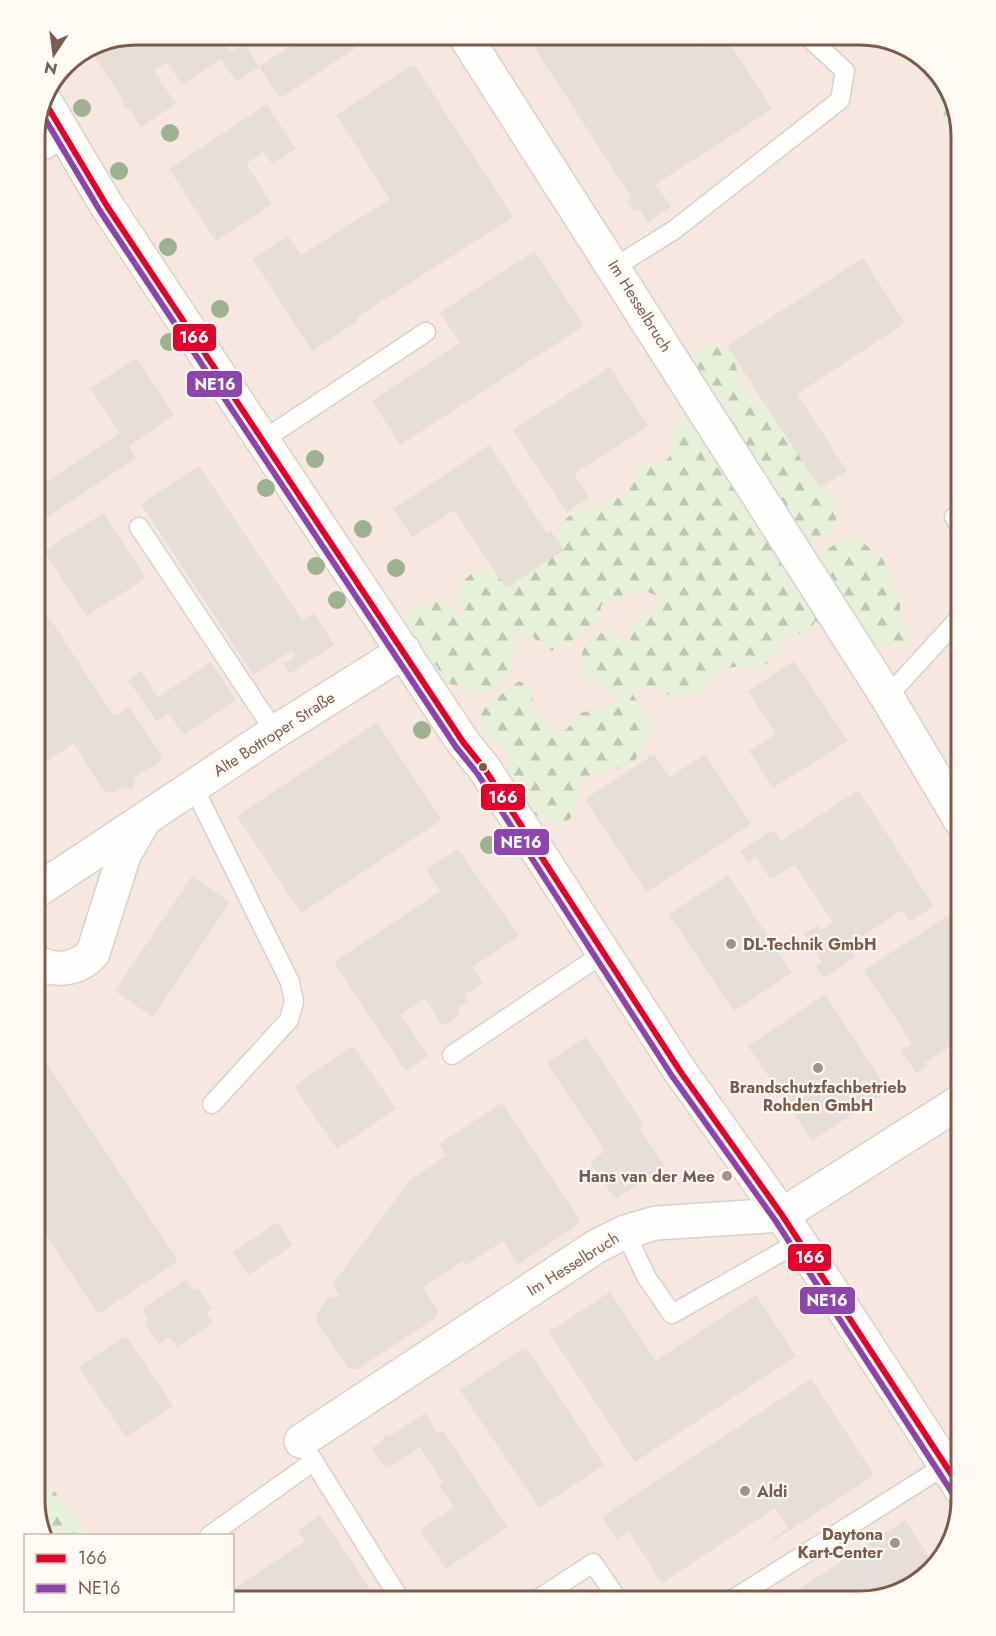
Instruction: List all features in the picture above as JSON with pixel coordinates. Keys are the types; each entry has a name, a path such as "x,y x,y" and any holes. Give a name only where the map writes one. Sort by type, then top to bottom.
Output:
{"street":[{"name":"Im Hesselbruch","path":"471,45 615,267 887,697 951,803"},
{"path":"49,109 107,206 463,742 484,768 680,1071 790,1228 951,1472"},
{"name":"Alte Bottroper Straße","path":"45,885 274,732 404,651"},
{"name":"Alte Bottroper Straße","path":"45,965 64,968 81,963 93,952 124,855 146,818"},
{"name":"Im Hesselbruch","path":"307,1451 597,1246 625,1232 656,1223 685,1219 790,1228 951,1109"}],"lane":[{"path":"615,267 674,230 840,100 845,71 817,45"},
{"path":"45,150 66,137"},
{"path":"263,440 426,332"},
{"path":"139,527 274,732"},
{"path":"887,697 951,628"},
{"path":"193,786 290,982 294,1002 289,1020 212,1104"},
{"path":"452,1055 604,953"},
{"path":"625,1232 646,1278 672,1314 790,1228"},
{"path":"211,1534 307,1451 395,1591"},
{"path":"748,1591 951,1479"},
{"path":"550,1591 593,1563 612,1591"}],"shaded area":[{"path":"136,45 866,45 900,54 911,60 929,76 951,142 951,1500 944,1535 929,1560 911,1576 884,1588 860,1591 234,1591 234,1534 87,1534 45,1479 45,130 54,96 62,84 84,84 85,60 118,47"}],"green space":[{"path":"929,76 942,96 948,112 951,142"},
{"path":"709,346 722,348 733,354 738,374 755,401 791,422 808,464 811,480 829,495 838,507 834,530 810,542 809,551 816,558 842,539 852,536 881,555 900,599 900,619 906,627 907,641 896,647 880,646 853,665 841,654 829,632 815,621 810,632 785,639 778,652 768,663 757,668 734,667 722,670 699,693 671,697 663,690 638,686 632,693 653,728 647,743 635,760 622,768 594,772 578,784 579,793 575,812 568,821 560,824 527,812 507,779 509,760 502,745 487,734 478,716 485,707 519,681 532,688 533,711 557,730 566,730 581,713 614,704 617,696 603,685 581,674 584,649 587,643 597,635 614,630 621,640 631,644 633,626 640,618 657,609 660,597 641,589 601,605 600,620 568,643 549,651 532,636 522,633 514,640 512,660 507,674 498,685 481,697 475,692 441,681 437,666 427,661 396,621 437,602 446,605 459,618 463,609 458,598 462,582 475,571 494,569 558,541 566,519 581,510 620,497 628,489 642,463 655,466 669,458 675,430 681,420 718,416 724,398 699,385 691,364 693,352"},
{"path":"45,1479 87,1534 52,1534 46,1512"}],"building":[{"path":"136,45 226,45 231,53 241,45 245,45 259,67 236,82 221,59 182,85 167,62 154,71 176,104 141,127 129,109 123,107 124,101 93,56 118,47"},
{"path":"292,45 360,45 281,98 259,67"},
{"path":"533,45 700,45 688,54 702,45 731,45 772,109 656,184 671,207 648,222 639,209 634,212 627,201 632,198"},
{"path":"414,64 513,217 357,317 359,320 312,351 253,259 288,236 301,255 390,199 336,115"},
{"path":"267,104 296,149 272,164 264,152 246,164 272,204 216,241 169,169"},
{"path":"535,251 584,326 400,445 372,401 460,343 440,312"},
{"path":"863,258 905,323 797,394 847,471 820,488 727,346"},
{"path":"136,358 174,415 129,446 136,458 45,518 45,483 120,433 90,388"},
{"path":"610,367 648,426 574,474 589,497 567,512 513,430"},
{"path":"489,445 547,533 551,531 564,550 506,588 454,510 412,537 393,509"},
{"path":"199,466 302,620 314,613 334,645 289,674 283,664 296,656 292,650 253,675 141,504"},
{"path":"103,513 146,578 87,616 45,550"},
{"path":"45,611 114,716 129,706 162,756 161,761 135,777 133,790 121,787 114,792 103,791 74,743 45,762"},
{"path":"794,661 848,741 773,788 749,751 776,734 748,691"},
{"path":"211,662 236,700 183,735 169,713 156,721 128,680 141,671 158,697"},
{"path":"377,722 442,820 301,913 237,816"},
{"path":"654,754 670,777 705,754 751,824 647,892 585,799"},
{"path":"858,790 934,906 910,922 902,910 849,945 856,956 824,978 816,966 822,962 804,934 818,925 821,930 833,922 795,865 770,879 756,857 748,862 740,851 773,830 781,841"},
{"path":"458,849 519,936 472,967 483,983 465,994 469,1001 457,1008 461,1014 443,1026 425,998 400,1015 428,1056 406,1071 334,962 440,891 426,869"},
{"name":"DL-Technik GmbH","path":"728,875 792,973 734,1011 669,914"},
{"path":"192,876 230,902 153,1017 115,991"},
{"path":"949,915 951,918 951,1046 925,1063 927,1066 916,1073 901,1050 912,1044 864,970"},
{"name":"Brandschutzfachbetrieb Rohden GmbH","path":"825,994 888,1091 812,1141 748,1046"},
{"path":"586,1037 644,1126 640,1129 665,1167 615,1199 590,1162 605,1151 547,1063"},
{"path":"353,1046 396,1109 337,1149 294,1086"},
{"path":"45,1060 178,1261 98,1314 45,1233"},
{"path":"502,1103 581,1222 518,1264 503,1241 466,1265 463,1261 423,1287 438,1311 434,1319 358,1369 349,1369 316,1321 317,1313 330,1295 333,1299 339,1295 332,1285 410,1180 446,1156 439,1144"},
{"path":"278,1222 293,1245 248,1275 233,1252"},
{"path":"186,1280 194,1291 198,1288 212,1309 206,1313 213,1323 177,1347 170,1337 159,1344 145,1323 149,1320 142,1309"},
{"path":"610,1292 656,1361 756,1295 796,1356 635,1462 549,1332"},
{"path":"126,1336 173,1406 126,1437 79,1367"},
{"path":"526,1347 604,1465 539,1508 460,1390"},
{"name":"Aldi","path":"811,1379 874,1475 773,1541 772,1539 788,1528 775,1508 662,1583 629,1531 617,1539 602,1517"},
{"path":"425,1413 438,1434 443,1431 507,1527 446,1569 420,1530 454,1507 439,1485 443,1482 420,1447 386,1469 372,1448 384,1440 385,1435 390,1436"},
{"path":"320,1515 371,1591 234,1591 234,1589 305,1541 298,1530"},
{"name":"Daytona Kart-Center","path":"905,1520 930,1559 911,1576 884,1588 860,1591 796,1591"}],"transit line":[{"name":"166","path":"49,109 107,206 463,742 484,768 680,1071 782,1215 951,1474"},
{"name":"NE16","path":"46,121 100,211 456,747 477,773 672,1076 775,1220 951,1491"}],"place":[{"name":"DL-Technik GmbH","path":"731,944"},
{"name":"Brandschutzfachbetrieb Rohden GmbH","path":"818,1068"},
{"name":"Hans van der Mee","path":"727,1176"},
{"name":"Aldi","path":"745,1491"},
{"name":"Daytona Kart-Center","path":"895,1543"}]}
